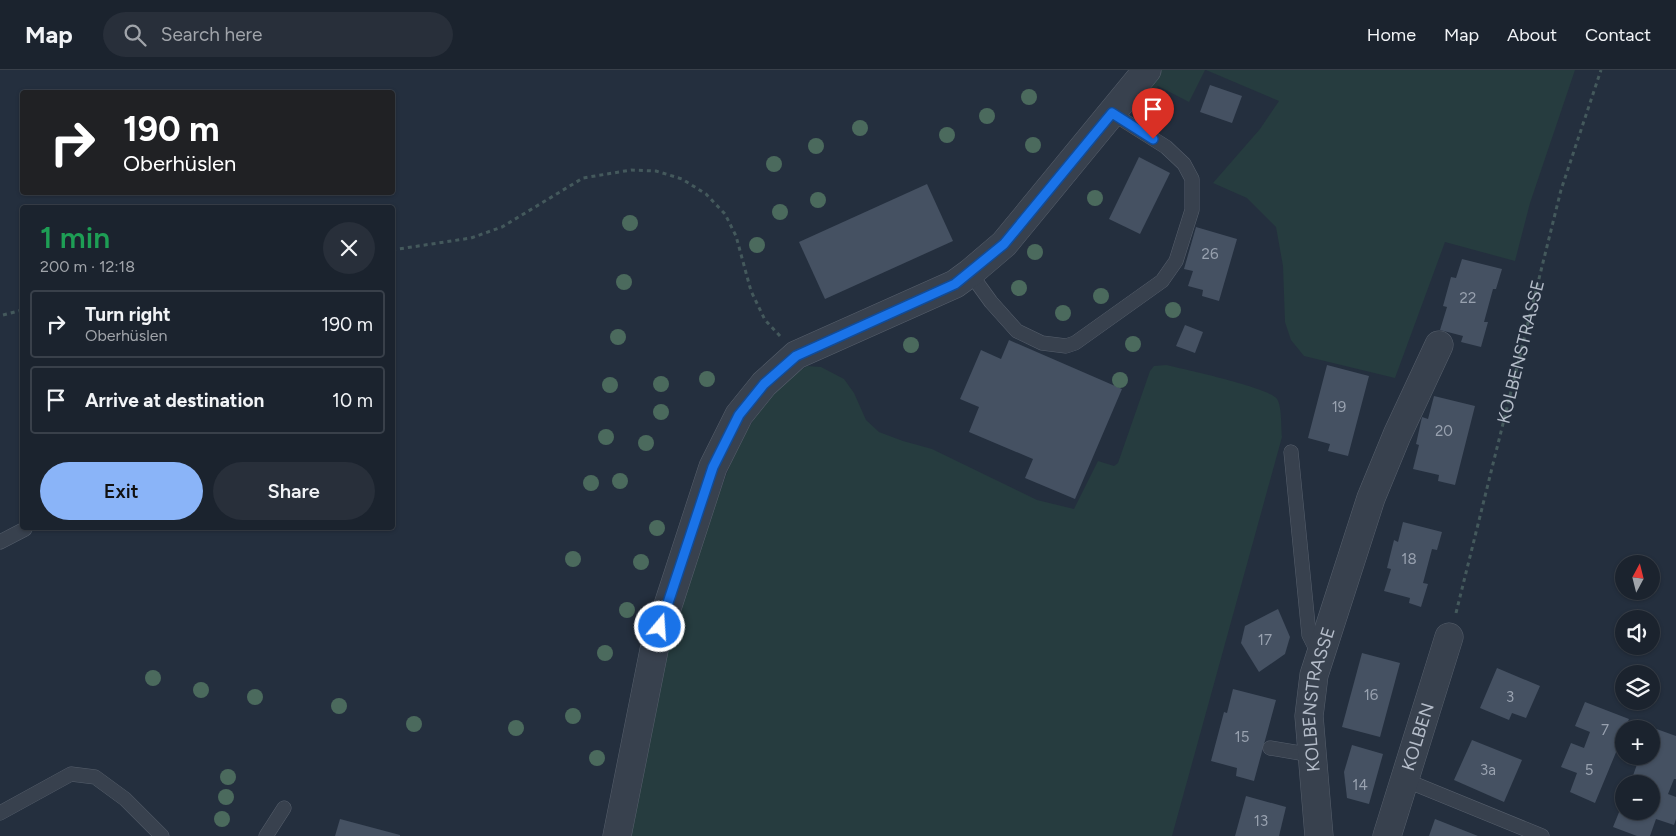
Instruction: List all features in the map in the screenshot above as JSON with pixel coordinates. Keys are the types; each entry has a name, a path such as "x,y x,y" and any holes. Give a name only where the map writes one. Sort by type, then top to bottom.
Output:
{"street":[{"path":"617,836 654,645 713,467 739,415 764,384 796,356 955,284 970,273 1004,244 1147,70"},
{"name":"KOLBENSTRASSE","path":"1319,836 1308,716 1314,675 1371,498 1397,435 1439,345"},
{"name":"KOLBEN","path":"1387,836 1449,637"}],"lane":[{"path":"970,273 991,302 1017,331 1042,343 1066,346 1075,343 1162,281 1176,260 1192,210 1192,179 1184,164 1166,147 1112,113"},
{"path":"1291,452 1309,635 1314,645 1322,649"},
{"path":"0,542 23,530"},
{"path":"1270,748 1312,755"},
{"path":"0,813 71,774 95,777 125,799 162,836"},
{"path":"1405,780 1542,836"},
{"path":"266,836 284,808"}],"path":[{"name":"KOLBENSTRASSE","path":"1449,637 1561,190 1601,70"},
{"path":"395,250 471,238 502,227 583,178 631,170 656,172 682,179 706,194 725,214 736,236 751,290 765,320 784,340 803,352"},
{"path":"4,314 20,310"}],"green space":[{"path":"1158,70 1205,70 1189,102 1158,86 1135,111 1133,104"},
{"path":"1206,70 1575,70 1530,203 1515,261 1445,242 1395,378 1304,356 1291,340 1285,322 1283,266 1276,227 1247,198 1213,183 1260,129 1279,101"},
{"path":"1166,365 1226,379 1271,395 1279,402 1282,437 1172,836 627,836 665,655 686,580 737,447 763,404 786,380 807,366 821,367 844,379 854,393 866,420 879,432 932,449 1037,500 1074,509 1098,461 1114,466 1118,463 1150,371 1154,366"}],"building":[{"path":"1210,85 1242,96 1232,123 1200,112"},
{"path":"1139,157 1170,173 1140,234 1109,219"},
{"path":"927,184 953,241 825,299 799,242"},
{"path":"1196,227 1237,239 1219,301 1202,296 1203,290 1188,286 1193,271 1184,269"},
{"path":"1462,259 1502,269 1496,289 1493,289 1484,322 1488,322 1481,347 1461,342 1463,336 1440,330 1447,307 1443,306 1451,277 1456,278"},
{"path":"1185,325 1203,332 1195,353 1176,346"},
{"path":"1009,340 1122,389 1075,499 1025,478 1033,459 969,432 979,407 960,399 981,350 1001,359"},
{"path":"1327,365 1369,376 1348,456 1328,451 1330,444 1308,438"},
{"path":"1434,396 1475,406 1455,485 1438,481 1439,475 1413,469 1419,445 1416,444 1422,417 1428,419"},
{"path":"1403,522 1442,532 1437,550 1432,549 1423,583 1428,584 1421,607 1409,603 1410,598 1384,591 1391,569 1387,568 1394,540 1398,542"},
{"path":"1278,609 1290,637 1285,654 1259,672 1241,643 1245,626"},
{"path":"1362,653 1400,663 1380,737 1342,727"},
{"path":"1497,668 1540,686 1526,718 1512,713 1509,720 1480,708"},
{"path":"1233,689 1276,700 1254,781 1236,776 1237,768 1211,761 1224,712 1227,713"},
{"path":"1585,702 1629,719 1615,720 1615,755 1595,803 1570,792 1577,773 1561,767 1571,743 1584,748 1590,732 1575,726"},
{"path":"1660,730 1676,736 1676,779 1674,779 1668,794 1676,797 1676,819 1674,825 1659,820 1660,775 1633,775 1637,765 1660,765"},
{"path":"1472,740 1522,760 1504,802 1454,780"},
{"path":"1352,745 1383,754 1369,804 1347,798 1344,772"},
{"path":"1246,796 1286,807 1279,836 1235,836"},
{"path":"340,819 400,835 400,836 335,836"},
{"path":"1435,819 1478,836 1429,836"},
{"path":"1616,820 1656,820 1650,836 1637,836 1613,827"}],"route":[{"path":"660,627 713,467 739,415 764,384 796,356 955,284 970,273 1004,244 1112,113 1153,139"}]}
